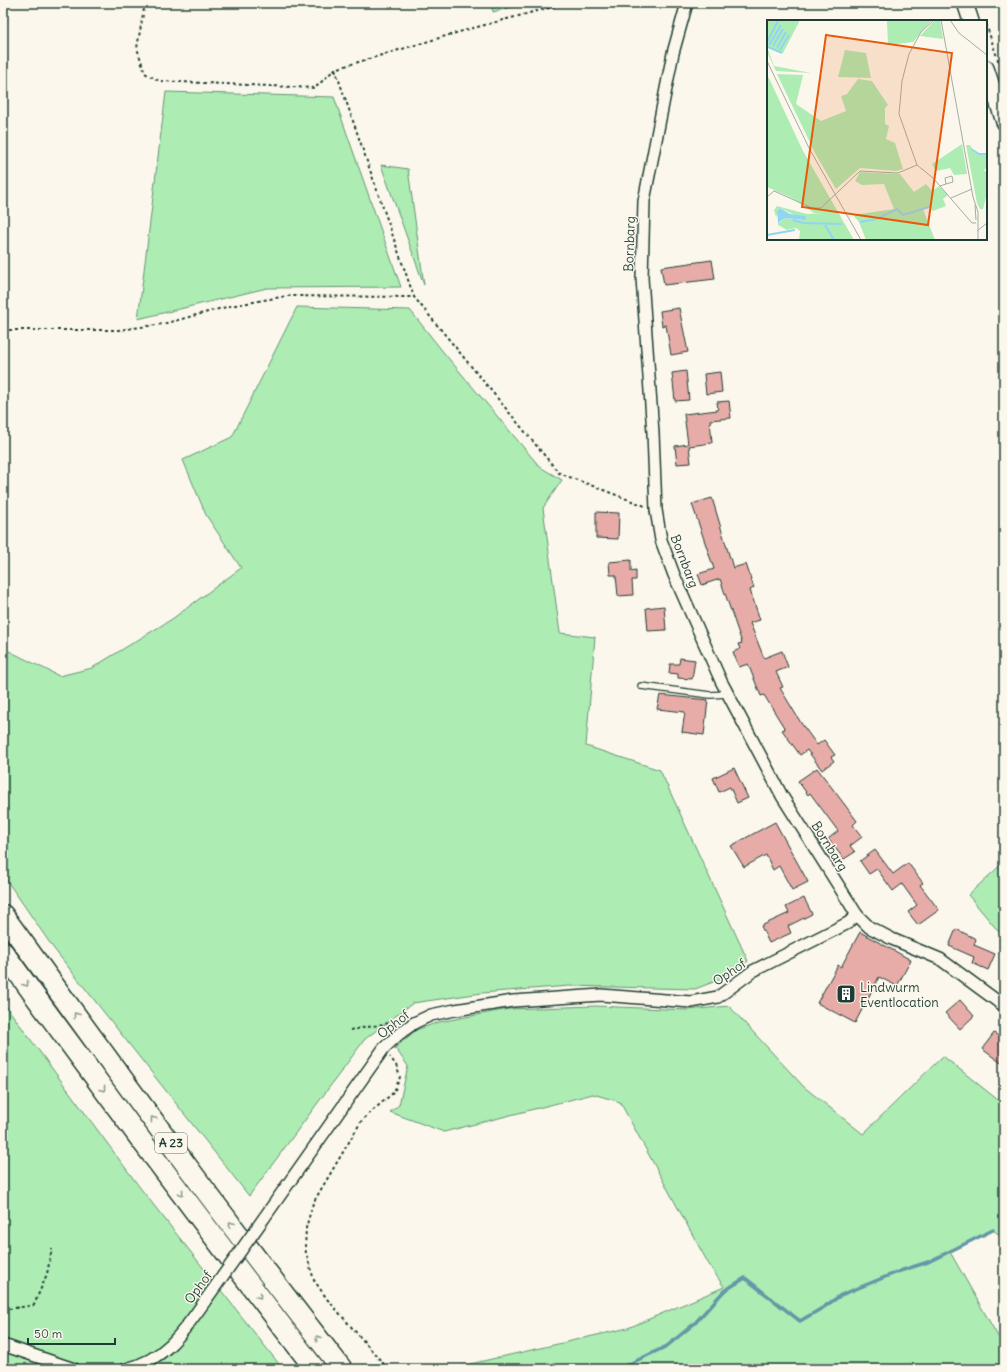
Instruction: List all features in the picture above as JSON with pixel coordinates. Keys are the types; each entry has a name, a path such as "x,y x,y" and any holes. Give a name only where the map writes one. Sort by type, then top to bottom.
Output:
{"highway":[{"name":"A 23","path":"3,915 116,1070 342,1369"},
{"name":"A 23","path":"3,952 246,1280 315,1369"}],"street":[{"name":"Bornbarg","path":"687,3 673,53 644,201 642,278 653,433 656,510 661,540 674,575 728,694 782,796 857,914 869,927 892,939 940,959 994,997 1004,1006"},
{"path":"964,3 970,20"},
{"path":"993,66 1004,122"},
{"name":"Ophof","path":"126,1369 149,1361 163,1352 178,1338 384,1048 409,1026 431,1015 506,1002 601,995 691,1002 718,997 753,971 848,923 857,914"},
{"path":"3,1345 74,1369"}],"lane":[{"path":"640,686 710,695 728,694"}],"path":[{"path":"145,3 137,48 145,73 159,81 315,88 334,69 466,30 567,3"},
{"path":"987,30 993,66"},
{"path":"334,69 414,297 559,473 656,510"},
{"path":"3,330 119,330 163,324 230,306 287,296 414,297"},
{"path":"350,1030 402,1021"},
{"path":"384,1048 396,1065 400,1077 394,1092 362,1120 313,1203 306,1228 305,1249 314,1280 327,1299 388,1369"},
{"path":"3,1310 34,1305 47,1274 52,1248"}],"green space":[{"path":"491,3 527,3 493,12"},
{"path":"166,92 334,97 401,287 267,288 138,319"},
{"path":"381,165 408,169 424,285"},
{"path":"297,307 410,310 444,353 540,467 562,480 543,508 560,633 595,637 586,746 660,770 748,961 716,981 695,989 569,986 482,993 413,1003 365,1039 249,1196 54,949 3,875 3,648 59,676 92,668 172,619 241,568 206,515 183,460 232,437"},
{"path":"1004,862 1004,938 968,895"},
{"path":"3,1002 141,1189 283,1369 3,1368"},
{"path":"595,1006 688,1010 729,1006 804,1087 863,1134 943,1056 998,1100 1004,1095 1004,1238 993,1230 950,1252 1004,1347 1004,1369 448,1369 628,1328 724,1287 708,1263 620,1102 593,1094 444,1132 390,1112 399,1105 408,1066 395,1048 416,1030 439,1022 509,1009"}],"building":[{"path":"712,260 715,279 664,285 661,267"},
{"path":"679,308 688,352 671,355 666,325 662,326 660,311"},
{"path":"686,371 689,400 675,401 672,373"},
{"path":"720,372 722,392 706,394 704,374"},
{"path":"729,401 731,418 710,420 712,443 689,446 691,463 677,464 675,446 688,444 684,414 718,410 717,402"},
{"path":"712,498 733,568 746,564 754,588 750,590 760,620 750,623 764,658 782,651 788,667 776,672 783,687 780,688 801,723 817,745 824,740 835,755 831,757 834,761 822,770 807,750 800,755 782,730 785,729 764,695 761,696 748,664 739,667 733,652 740,649 738,644 742,643 720,579 702,585 698,574 714,569 692,504"},
{"path":"596,512 619,513 618,539 596,538"},
{"path":"631,560 631,571 636,570 636,580 632,580 633,595 618,596 616,575 610,575 609,562"},
{"path":"664,606 666,630 648,631 646,608"},
{"path":"680,658 695,660 692,679 678,678 678,674 669,673 670,664 679,664"},
{"path":"660,695 708,700 704,735 682,732 685,712 657,709"},
{"path":"734,768 748,798 737,803 730,787 719,792 713,778"},
{"path":"817,768 857,821 853,825 862,837 850,846 855,852 844,859 828,839 838,831 810,793 808,795 798,781"},
{"path":"775,822 808,882 792,890 779,866 773,870 766,855 744,867 731,846"},
{"path":"875,850 893,874 908,863 923,883 920,885 939,910 918,925 908,912 917,905 902,884 893,891 877,869 869,874 860,861"},
{"path":"804,898 812,914 788,926 791,933 769,943 761,926 789,913 786,907"},
{"path":"956,929 976,939 974,945 995,954 988,970 972,963 974,957 949,946"},
{"path":"860,932 911,960 897,986 879,977 855,1023 817,1003 838,965 841,967"},
{"path":"960,1000 974,1016 960,1029 945,1013"},
{"path":"994,1033 1004,1040 1004,1065 982,1049"}],"waterway":[{"path":"619,1369 667,1346 695,1323 724,1291 745,1278 800,1321 841,1295 900,1271 928,1262 993,1230"}],"place":[{"name":"Lindwurm Eventlocation","path":"846,994"}]}
